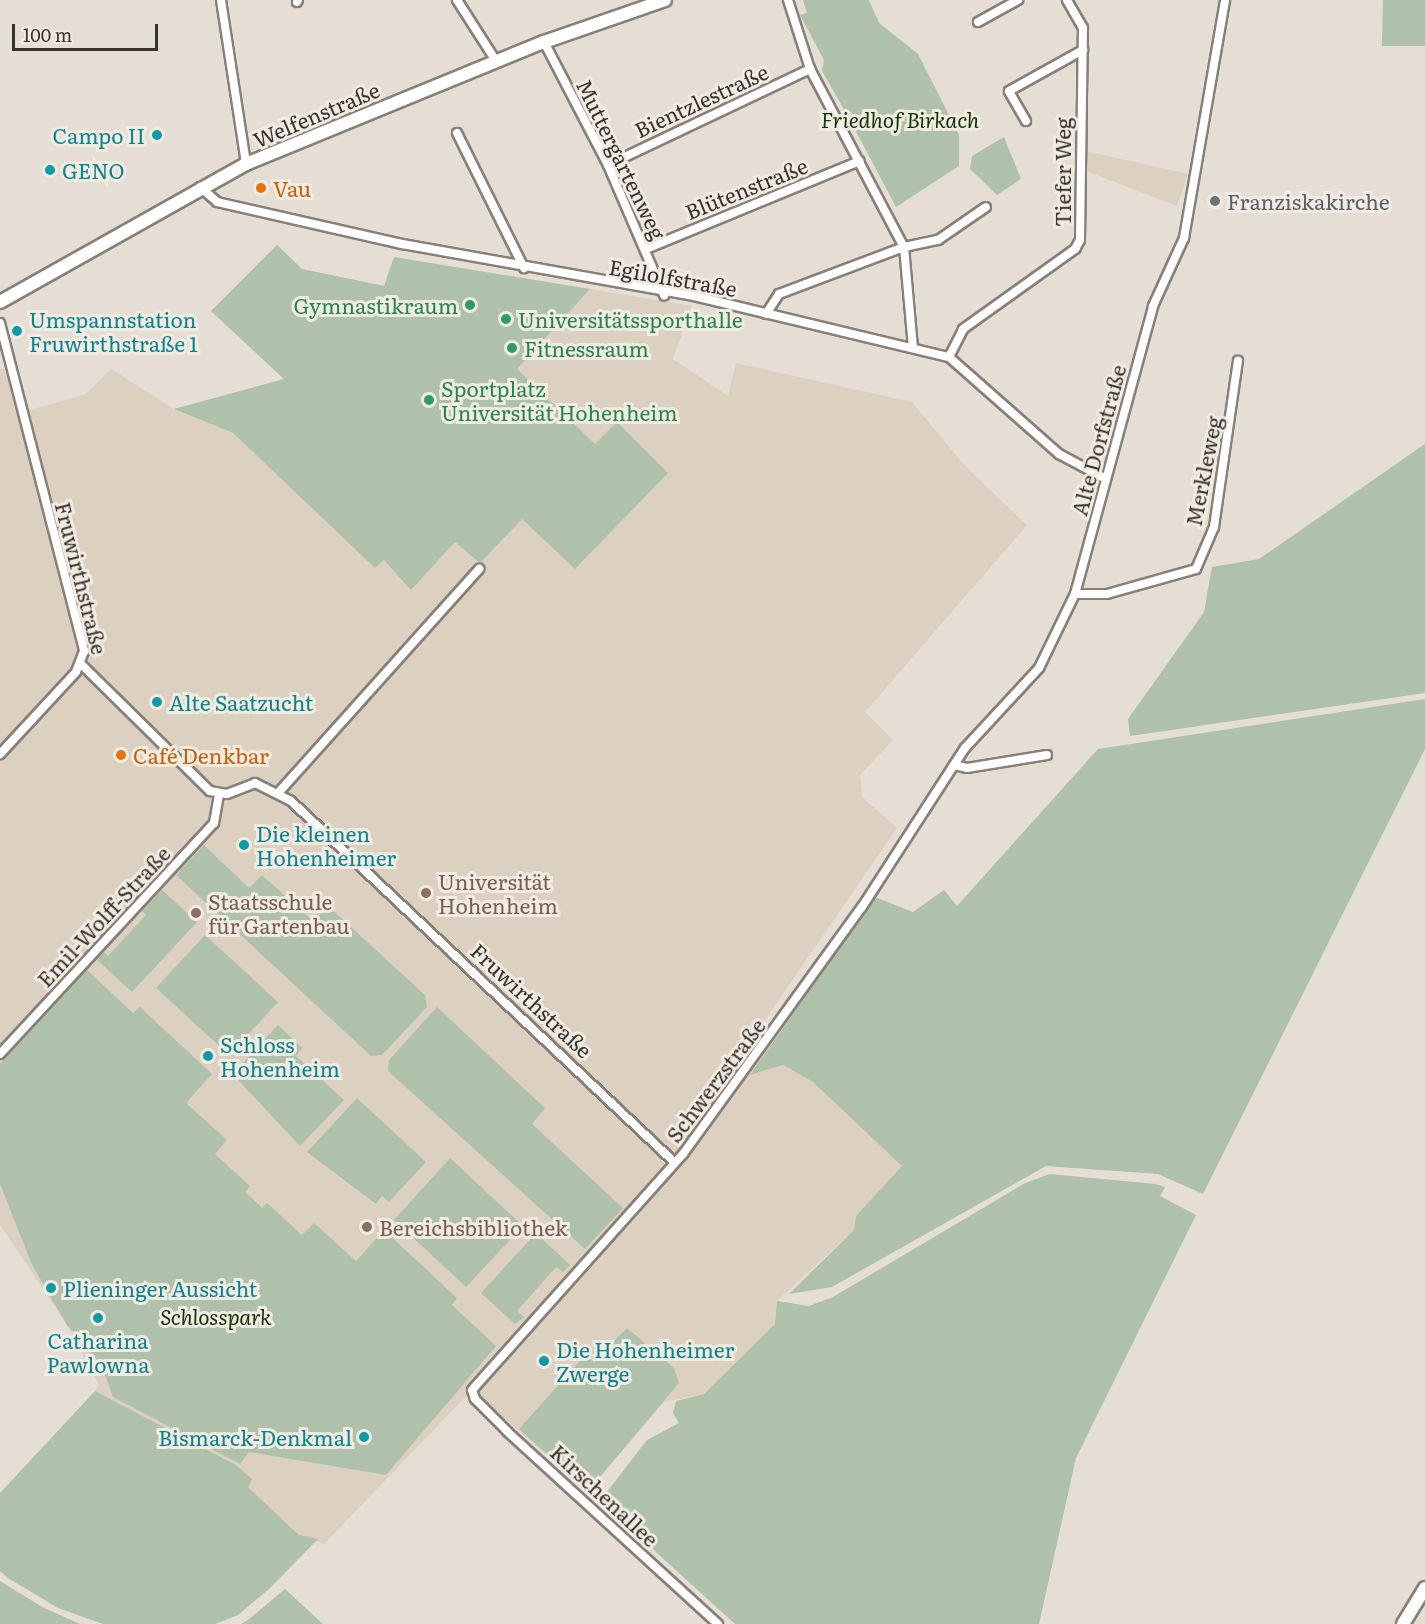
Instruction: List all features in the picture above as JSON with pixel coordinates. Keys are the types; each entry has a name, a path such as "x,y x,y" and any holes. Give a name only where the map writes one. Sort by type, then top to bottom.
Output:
{"street":[{"path":"221,0 246,164"},
{"path":"457,0 496,61"},
{"name":"Welfenstraße","path":"0,302 200,186 246,164 544,42 665,0"},
{"path":"788,0 810,69 904,247 913,347"},
{"path":"978,22 1018,0"},
{"name":"Tiefer Weg","path":"949,357 963,329 1074,249 1080,240 1083,28 1067,0"},
{"name":"Alte Dorfstraße","path":"954,765 1039,668 1076,594 1153,306 1184,238 1225,0"},
{"name":"Muttergartenweg","path":"544,42 608,165 664,295"},
{"path":"1026,121 1009,91 1083,50"},
{"name":"Bientzlestraße","path":"608,165 810,69"},
{"path":"456,133 524,268"},
{"name":"Blütenstraße","path":"645,249 860,161"},
{"name":"Egilolfstraße","path":"200,186 217,202 524,268 766,314 949,357 1059,454 1106,479"},
{"path":"766,314 779,294 904,247 938,240 986,207"},
{"name":"Fruwirthstraße","path":"0,323 81,640 81,664 120,708 219,795 255,783 279,792 674,1161"},
{"name":"Merkleweg","path":"1076,594 1107,594 1196,569 1214,527 1238,362"},
{"path":"279,792 479,569"},
{"path":"0,754 81,664"},
{"path":"954,765 968,768 1047,755"},
{"name":"Schwerzstraße","path":"472,1390 674,1161 811,980 954,765"},
{"name":"Emil-Wolff-Straße","path":"0,1054 214,823 219,795"},
{"name":"Kirschenallee","path":"472,1390 492,1416 718,1624"},
{"path":"1403,1624 1425,1588"}],"shaded area":[{"path":"1086,151 1188,174 1177,206 1086,171"},
{"name":"Universität Hohenheim","path":"277,245 302,269 384,286 590,289 692,306 673,359 728,396 736,363 912,402 966,467 1027,525 865,712 893,740 860,775 862,797 897,828 754,1036 795,1052 912,1156 856,1216 854,1230 777,1301 775,1324 704,1394 664,1402 588,1491 472,1390 324,1544 299,1535 248,1487 236,1465 95,1391 99,1385 67,1325 0,1225 0,369 13,369 30,410 86,394 111,369 174,409 284,379 211,311"}],"green space":[{"name":"Friedhof Birkach","path":"803,0 869,0 879,23 918,54 959,135 959,166 896,207 849,118 852,112 845,111 822,71 824,60 800,15 807,13"},
{"path":"1383,0 1425,0 1425,46 1382,46"},
{"path":"1004,137 1021,179 997,195 970,169 972,156"},
{"name":"Sportplatz Universität Hohenheim","path":"277,245 302,269 384,286 394,257 590,289 517,369 595,444 617,422 668,473 575,569 522,519 480,563 455,542 411,590 384,560 375,568 233,433 174,409 284,379 211,311"},
{"path":"1425,444 1425,693 1130,736 1128,719 1204,612 1212,567 1259,559"},
{"path":"1425,699 1425,749 1203,1194 1158,1174 1046,1166 832,1287 789,1294 854,1230 856,1216 902,1166 813,1082 783,1065 750,1075 875,897 913,912 944,890 957,906 1098,749"},
{"path":"204,845 249,888 262,875 313,921 328,906 425,995 427,1007 382,1055 371,1056 176,875"},
{"path":"162,890 197,922 132,992 97,960 104,952 108,956 146,915 142,911"},
{"path":"205,935 278,1002 229,1055 156,988"},
{"name":"Schlosspark","path":"87,970 133,1013 140,1007 212,1074 186,1103 227,1140 215,1154 250,1186 245,1192 262,1208 267,1203 302,1235 314,1223 356,1261 384,1230 457,1298 452,1305 496,1346 386,1475 249,1452 240,1464 113,1397 101,1364 67,1325 32,1265 0,1184 0,1064"},
{"path":"437,1007 545,1108 532,1124 623,1208 585,1249 388,1071 389,1060"},
{"path":"278,1025 302,1048 296,1056 344,1100 300,1146 238,1080 247,1070 242,1064"},
{"path":"357,1098 426,1162 389,1202 382,1196 376,1204 307,1152"},
{"path":"450,1158 523,1226 466,1287 394,1220"},
{"path":"1050,1174 1155,1184 1165,1187 1160,1196 1196,1215 1076,1458 1039,1624 735,1624 600,1501 647,1440 679,1423 673,1413 676,1401 704,1394 775,1324 777,1301 809,1306 833,1297 1025,1183"},
{"path":"536,1233 570,1265 563,1272 556,1267 517,1311 524,1317 515,1324 481,1293"},
{"path":"627,1328 674,1368 679,1383 588,1491 519,1429 585,1355 594,1362"},
{"path":"95,1391 236,1465 252,1479 248,1487 299,1535 318,1539 270,1588 238,1615 215,1624 103,1624 58,1608 8,1578 0,1571 0,1493"},
{"path":"0,1581 44,1608 80,1624 0,1624"},
{"path":"285,1589 323,1624 241,1624 248,1620"}],"place":[{"name":"Campo II","path":"157,135"},
{"name":"GENO","path":"50,170"},
{"name":"Vau","path":"261,188"},
{"name":"Franziskakirche","path":"1215,201"},
{"name":"Gymnastikraum","path":"470,305"},
{"name":"Universitätssporthalle","path":"506,319"},
{"name":"Umspannstation Fruwirthstraße 1","path":"17,331"},
{"name":"Fitnessraum","path":"512,348"},
{"name":"Sportplatz Universität Hohenheim","path":"429,400"},
{"name":"Alte Saatzucht","path":"157,702"},
{"name":"Café Denkbar","path":"121,755"},
{"name":"Die kleinen Hohenheimer","path":"244,845"},
{"name":"Universität Hohenheim","path":"426,893"},
{"name":"Staatsschule für Gartenbau","path":"196,913"},
{"name":"Schloss Hohenheim","path":"208,1056"},
{"name":"Bereichsbibliothek","path":"367,1227"},
{"name":"Plieninger Aussicht","path":"51,1288"},
{"name":"Catharina Pawlowna","path":"98,1318"},
{"name":"Die Hohenheimer Zwerge","path":"544,1361"},
{"name":"Bismarck-Denkmal","path":"364,1437"}]}
